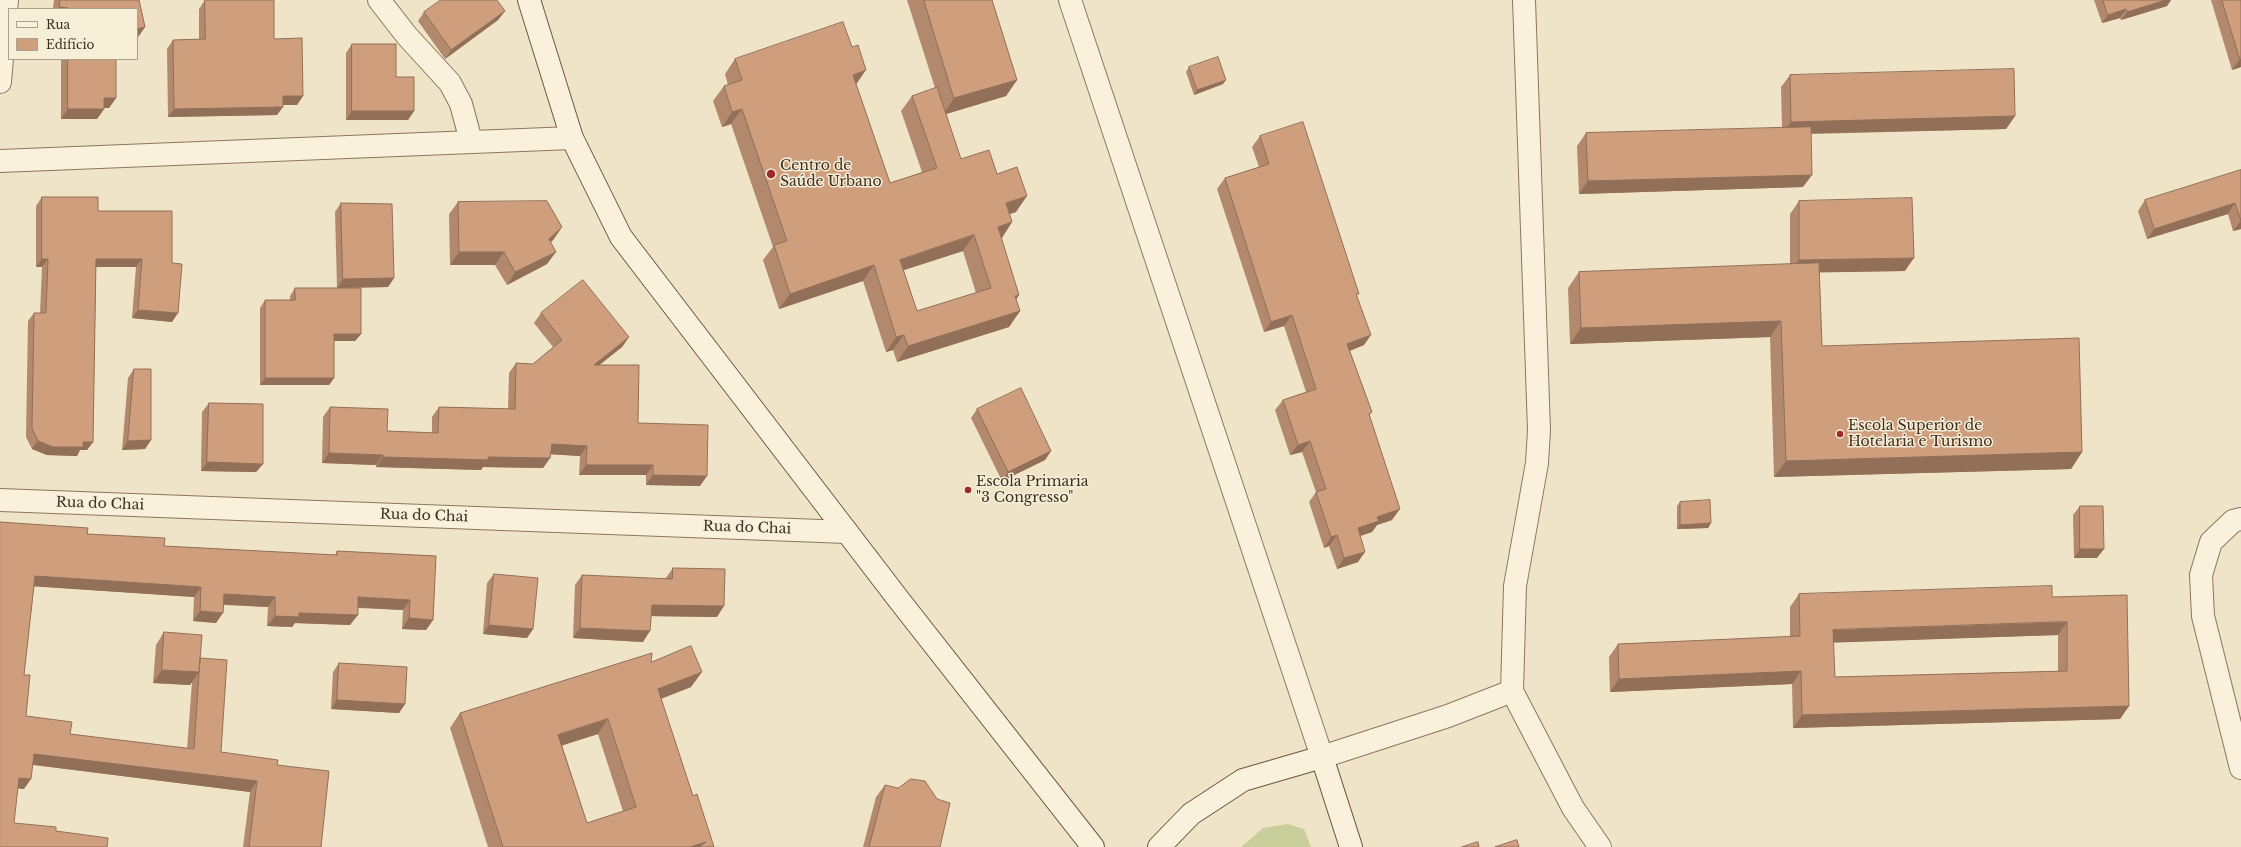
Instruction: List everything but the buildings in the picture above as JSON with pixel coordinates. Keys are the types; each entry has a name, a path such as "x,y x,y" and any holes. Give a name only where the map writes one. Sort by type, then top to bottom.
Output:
{"street":[{"path":"0,82 7,0"},
{"path":"379,0 407,36 450,84 462,104 471,141"},
{"path":"528,0 572,138 621,237 847,532 1093,847"},
{"path":"1070,0 1351,847"},
{"path":"1524,0 1539,430 1537,463 1515,586 1512,691 1573,808 1600,847"},
{"path":"0,161 572,138"},
{"name":"Rua do Chai","path":"0,500 847,532"},
{"path":"2241,519 2232,521 2211,542 2201,575 2203,616 2241,768"},
{"path":"1159,847 1191,814 1243,780 1322,757 1448,716 1512,691"}],"green space":[{"path":"1288,824 1304,829 1311,847 1241,847 1263,828"}],"place":[{"name":"Centro de Saúde Urbano","path":"771,174"},
{"name":"Escola Superior de Hotelaria e Turismo","path":"1840,434"},
{"name":"Escola Primaria \"3 Congresso\"","path":"968,490"}]}
